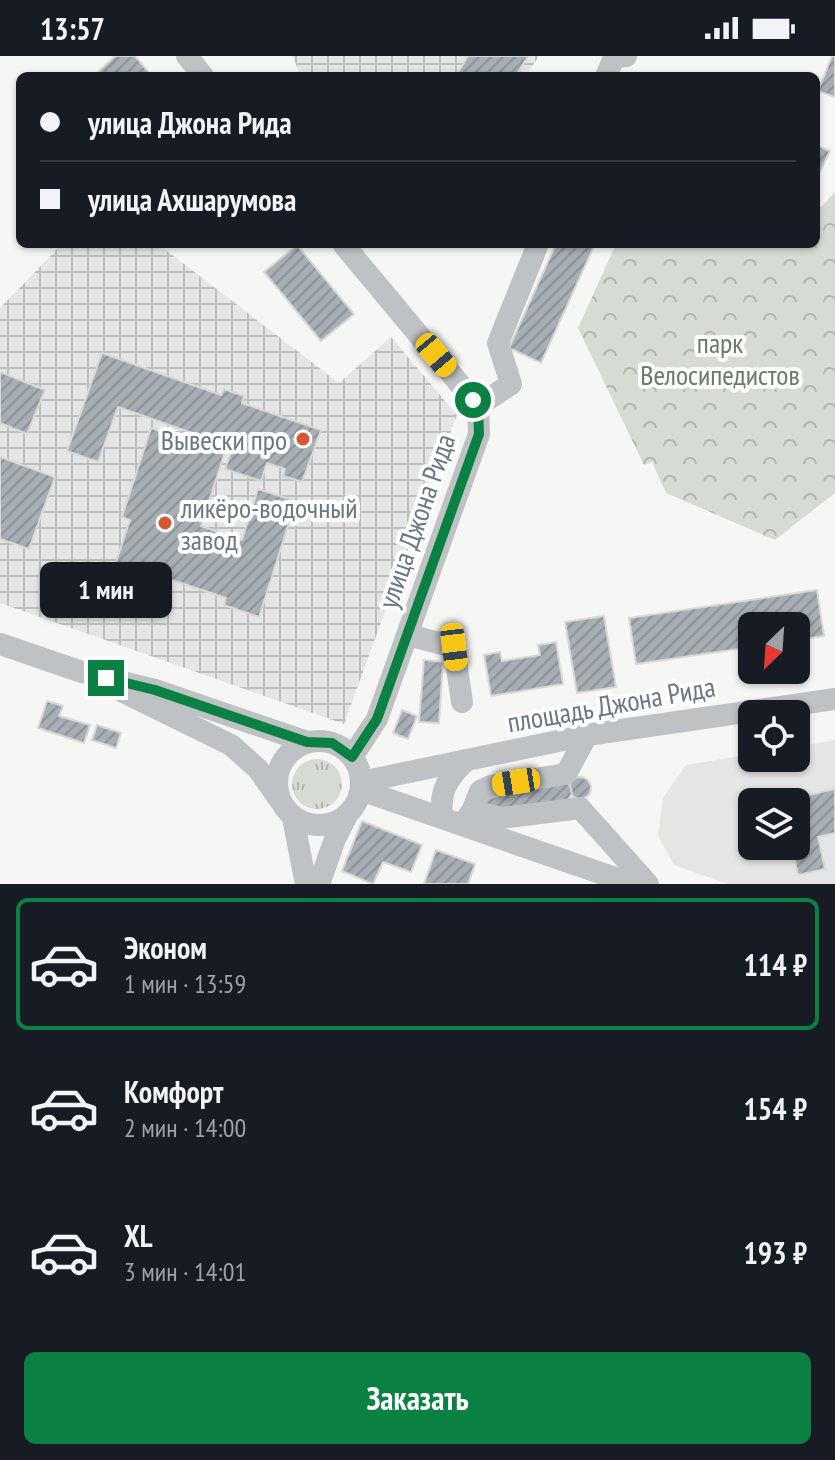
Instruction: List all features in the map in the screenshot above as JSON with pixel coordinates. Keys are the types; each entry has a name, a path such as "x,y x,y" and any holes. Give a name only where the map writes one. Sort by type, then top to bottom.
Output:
{"street":[{"path":"187,56 200,72"},
{"path":"608,72 614,58 626,56"},
{"name":"улица Джона Рида","path":"346,248 478,406 479,434 358,773"},
{"path":"478,406 511,384 498,343 536,248"},
{"path":"408,635 454,647 462,702"},
{"path":"0,644 82,672 155,690 307,742 332,743 358,773 459,817 632,884"},
{"path":"82,672 231,745 258,769 286,809 306,824 321,826 335,823 347,815"},
{"name":"площадь Джона Рида","path":"358,773 456,761 587,735 835,699"},
{"path":"459,817 480,791 491,786 566,774 587,735"},
{"path":"306,884 303,859 276,786 277,771 284,758 294,748 307,742"},
{"path":"456,761 442,795 459,817"},
{"path":"319,884 335,839 356,803 358,773"},
{"path":"459,817 502,818 580,808 648,884"}],"shaded area":[{"path":"293,56 539,56 529,72 299,72"},
{"path":"58,248 163,248 339,383 391,337 457,415 344,724 0,603 0,308"},
{"path":"835,740 835,884 728,884 674,865 658,836 663,798 686,765 738,756 738,772 810,772 810,744"}],"green space":[{"name":"парк Велосипедистов","path":"835,192 835,493 775,540 666,493 652,462 644,465 578,328 614,248 820,248 821,207"},
{"path":"317,759 335,766 342,784 335,802 317,809 299,802 292,784 299,766"}],"building":[{"path":"115,56 135,56 149,72 98,72"},
{"path":"468,56 528,56 518,72 458,72"},
{"path":"832,56 835,56 835,97 820,92"},
{"path":"820,147 830,151 820,172"},
{"path":"293,248 299,248 354,314 321,341 264,272"},
{"path":"554,248 593,248 541,363 509,348"},
{"path":"102,353 221,395 224,389 244,396 242,403 321,430 302,482 283,476 285,469 267,463 261,481 225,469 233,447 118,407 98,462 67,451"},
{"path":"0,372 45,390 27,434 0,423"},
{"name":"ликёро-водочный завод","path":"151,428 225,452 201,526 242,540 258,489 296,501 259,617 224,605 226,598 160,576 158,583 114,568 130,520 122,517"},
{"path":"0,457 55,477 29,549 0,539"},
{"path":"817,590 824,636 810,638 810,612 738,612 738,649 636,664 629,618"},
{"path":"604,616 616,687 577,693 565,622"},
{"path":"556,642 563,684 491,696 484,655 500,652 502,661 540,655 538,645"},
{"path":"424,660 443,662 439,723 419,722"},
{"path":"47,701 63,706 59,716 90,725 84,743 38,728"},
{"path":"402,710 417,716 408,739 393,733"},
{"path":"97,725 121,733 116,748 92,740"},
{"path":"580,777 588,780 591,788 588,796 580,799 572,796 569,788 572,780"},
{"path":"563,780 570,785 572,794 567,801 495,813 487,808 485,799"},
{"path":"835,789 835,833 818,837 825,869 798,875 795,860 810,860 810,795"},
{"path":"362,821 422,845 411,872 383,862 373,884 342,871"},
{"path":"436,850 475,864 468,884 424,884"}],"place":[{"name":"Вывески про","path":"303,439"},
{"name":"ликёро-водочный завод","path":"165,523"}],"route":[{"path":"106,678 155,690 307,742 320,740 332,743 352,757 377,719 479,434 478,406 473,400"}]}
